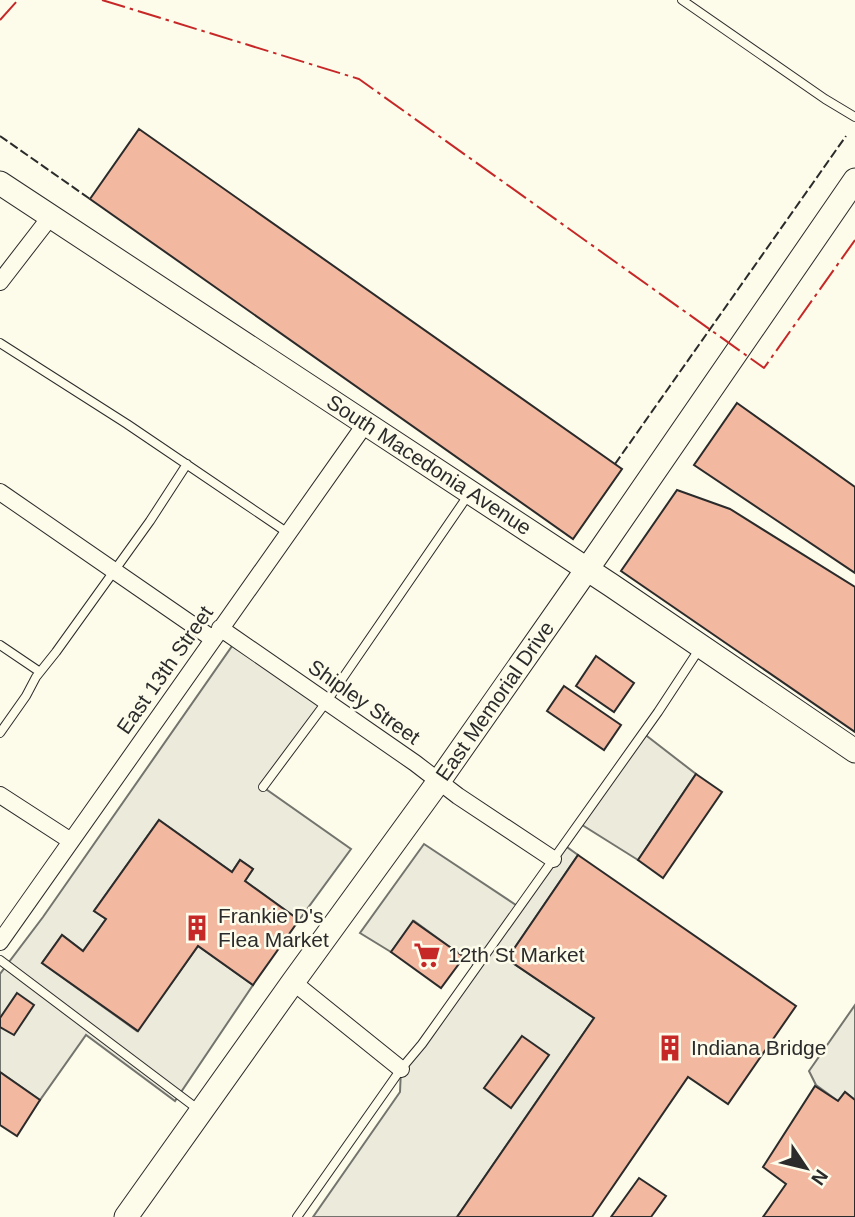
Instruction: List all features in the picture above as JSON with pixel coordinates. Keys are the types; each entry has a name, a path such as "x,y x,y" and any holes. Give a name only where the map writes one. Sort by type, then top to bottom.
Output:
{"main road":[{"name":"East Memorial Drive","path":"126,1217 439,781 855,180"},
{"name":"South Macedonia Avenue","path":"0,183 587,569 855,751"}],"street":[{"path":"0,282 51,216"},
{"name":"East 13th Street","path":"0,942 366,423"},
{"name":"Shipley Street","path":"0,492 114,570 327,701 458,796 553,859"},
{"path":"0,795 71,841"},
{"path":"293,982 401,1069"}],"lane":[{"path":"682,0 855,117"},
{"path":"0,343 127,424 288,533"},
{"path":"0,733 40,672 150,521 187,464"},
{"path":"263,787 327,701 470,492"},
{"path":"0,645 40,672"},
{"path":"297,1217 658,712 702,646"},
{"path":"0,960 201,1111"}],"shaded area":[{"path":"237,639 327,701 263,787 351,849 299,920 245,881 253,869 240,860 232,872 159,820 94,911 106,919 83,951 62,935 42,963 137,1031 198,946 253,985 175,1101 86,1035 40,1100 0,1072 0,974 43,917"},
{"path":"643,733 696,774 638,860 579,823"},
{"path":"424,844 519,907 564,845 578,855 507,959 594,1018 457,1217 313,1217 400,1092 401,1069 477,967 414,921 391,952 360,933"},
{"path":"855,1005 855,1100 845,1092 838,1101 816,1085 809,1071"}],"building":[{"path":"139,129 622,469 573,539 90,199"},
{"path":"737,403 855,487 855,573 694,465"},
{"path":"677,490 730,509 855,587 855,732 621,571"},
{"path":"596,656 634,683 614,712 576,686"},
{"path":"564,686 621,725 604,750 547,711"},
{"path":"696,774 722,792 663,878 638,860"},
{"name":"Frankie D's Flea Market","path":"159,820 232,872 240,860 253,869 245,881 299,920 253,985 198,946 138,1031 42,963 62,935 83,951 106,919 94,911"},
{"name":"Indiana Bridge","path":"578,855 796,1006 728,1104 688,1077 592,1217 457,1217 594,1018 507,959"},
{"name":"12th St Market","path":"413,921 464,957 441,988 391,952"},
{"path":"17,993 34,1005 14,1035 0,1027 0,1018"},
{"path":"522,1036 549,1055 511,1108 484,1088"},
{"path":"0,1072 40,1100 17,1136 0,1125"},
{"path":"815,1086 838,1101 845,1092 855,1100 855,1217 763,1217 786,1184 763,1167"},
{"path":"639,1178 666,1196 651,1217 611,1217"}],"fence":[{"path":"0,136 90,199"},
{"path":"615,464 846,136"}],"power":[{"path":"0,20 18,0"},
{"path":"102,0 359,79 764,368 855,240"}],"place":[{"name":"Frankie D's Flea Market","path":"197,928"},
{"name":"12th St Market","path":"427,955"},
{"name":"Indiana Bridge","path":"670,1048"}]}
